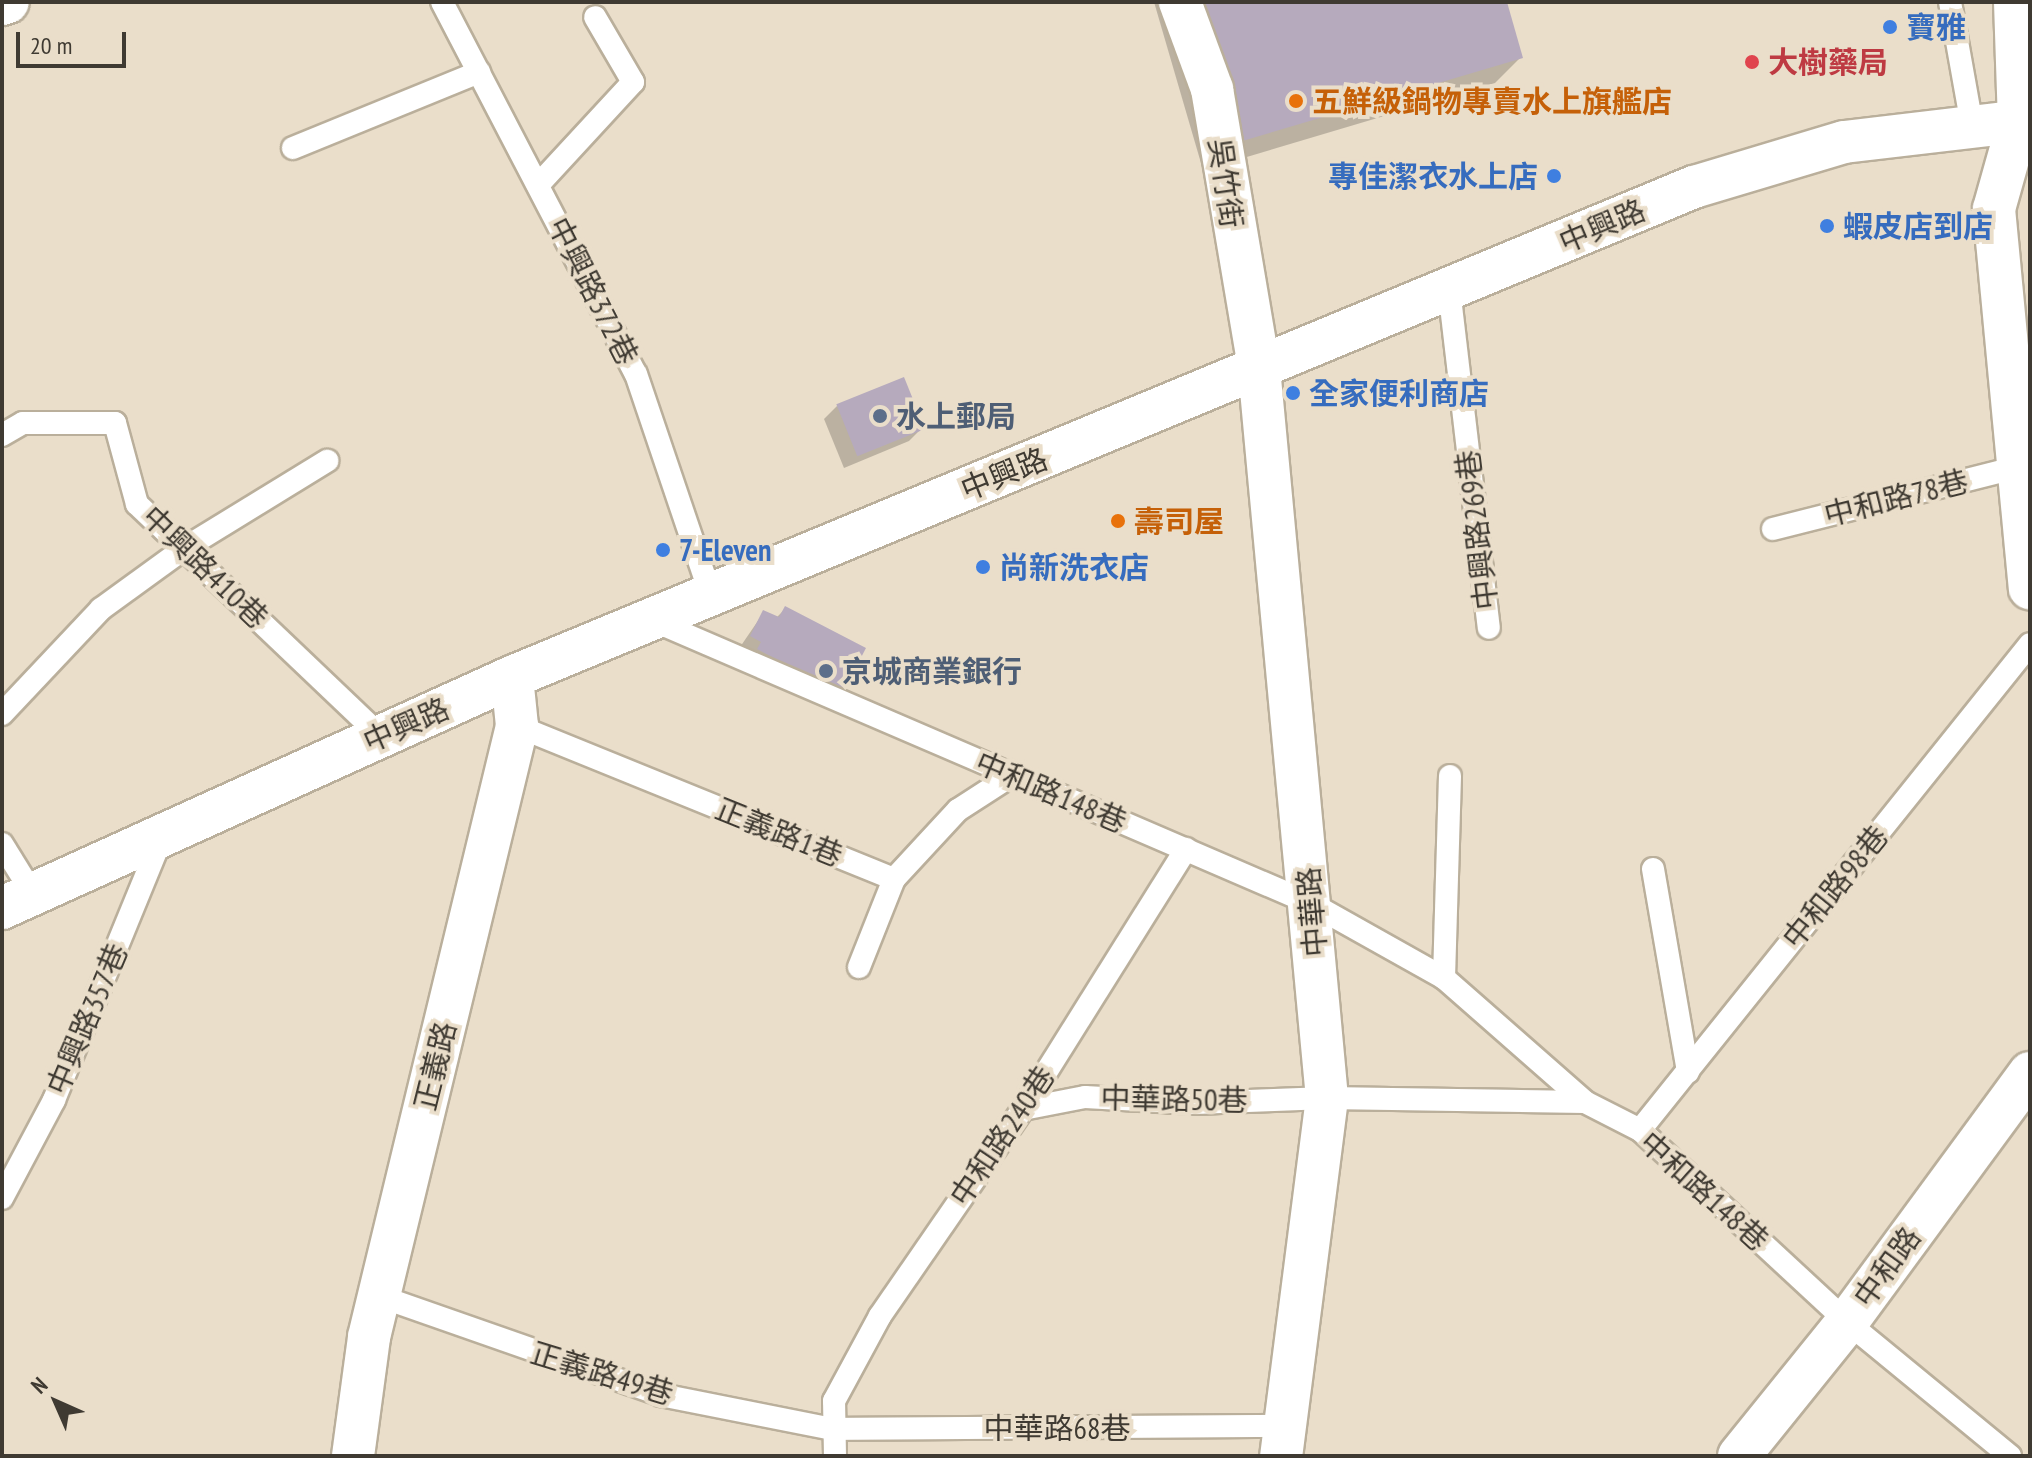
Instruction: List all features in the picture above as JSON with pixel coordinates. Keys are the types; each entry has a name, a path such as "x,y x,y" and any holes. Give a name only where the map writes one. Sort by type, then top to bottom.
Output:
{"street":[{"path":"2,4 8,2"},
{"name":"吳竹街","path":"1180,2 1212,89 1259,368"},
{"path":"2015,2 2024,120 1994,209 2030,588"},
{"name":"中興路","path":"17,901 512,677 1694,187 1844,142 2024,120"},
{"name":"中華路","path":"1259,368 1312,904 1327,1098 1282,1441"},
{"name":"正義路","path":"353,1456 379,1296 517,726 512,677"},
{"name":"中和路","path":"1739,1456 1847,1322 2030,1073"}],"lane":[{"name":"中興路372巷","path":"442,2 636,374 711,595"},
{"path":"1950,2 1972,125"},
{"path":"538,185 633,82 595,17"},
{"path":"293,148 479,72"},
{"name":"中興路269巷","path":"1449,289 1489,628"},
{"name":"中興路410巷","path":"2,435 23,423 115,423 137,504 381,736"},
{"path":"2,714 101,609 185,548 327,461"},
{"name":"中和路78巷","path":"1773,529 2018,467"},
{"name":"中和路148巷","path":"651,620 1312,904 1444,978 1585,1102 1640,1130 1847,1322 2010,1456"},
{"name":"中和路98巷","path":"1640,1130 2030,644"},
{"name":"正義路1巷","path":"517,726 894,879"},
{"path":"859,967 894,879 958,810 1012,775"},
{"path":"1444,978 1450,776"},
{"name":"中興路357巷","path":"2,1198 54,1100 162,836"},
{"path":"2,844 17,901"},
{"name":"中和路240巷","path":"835,1456 832,1429 834,1401 880,1316 1023,1109 1186,849"},
{"path":"1653,869 1688,1072"},
{"name":"中華路50巷","path":"1023,1109 1085,1097 1195,1103 1327,1098 1585,1102"},
{"name":"正義路49巷","path":"379,1296 661,1395 832,1429"},
{"name":"中和路240巷","path":"819,1456 832,1429"},
{"name":"中華路68巷","path":"832,1429 1282,1441"}],"building":[{"name":"五鮮級鍋物專賣水上旗艦店","path":"1187,2 1507,2 1523,58 1229,145"},
{"name":"水上郵局","path":"904,377 925,429 857,456 836,404"},
{"name":"京城商業銀行","path":"785,606 866,648 842,694 757,649 761,642 750,636 763,610 779,617"}],"place":[{"name":"寶雅","path":"1890,27"},
{"name":"大樹藥局","path":"1752,62"},
{"name":"五鮮級鍋物專賣水上旗艦店","path":"1296,101"},
{"name":"專佳潔衣水上店","path":"1554,176"},
{"name":"蝦皮店到店","path":"1827,226"},
{"name":"全家便利商店","path":"1293,393"},
{"name":"水上郵局","path":"880,416"},
{"name":"壽司屋","path":"1118,521"},
{"name":"7-Eleven","path":"663,550"},
{"name":"尚新洗衣店","path":"983,567"},
{"name":"京城商業銀行","path":"826,671"}]}
